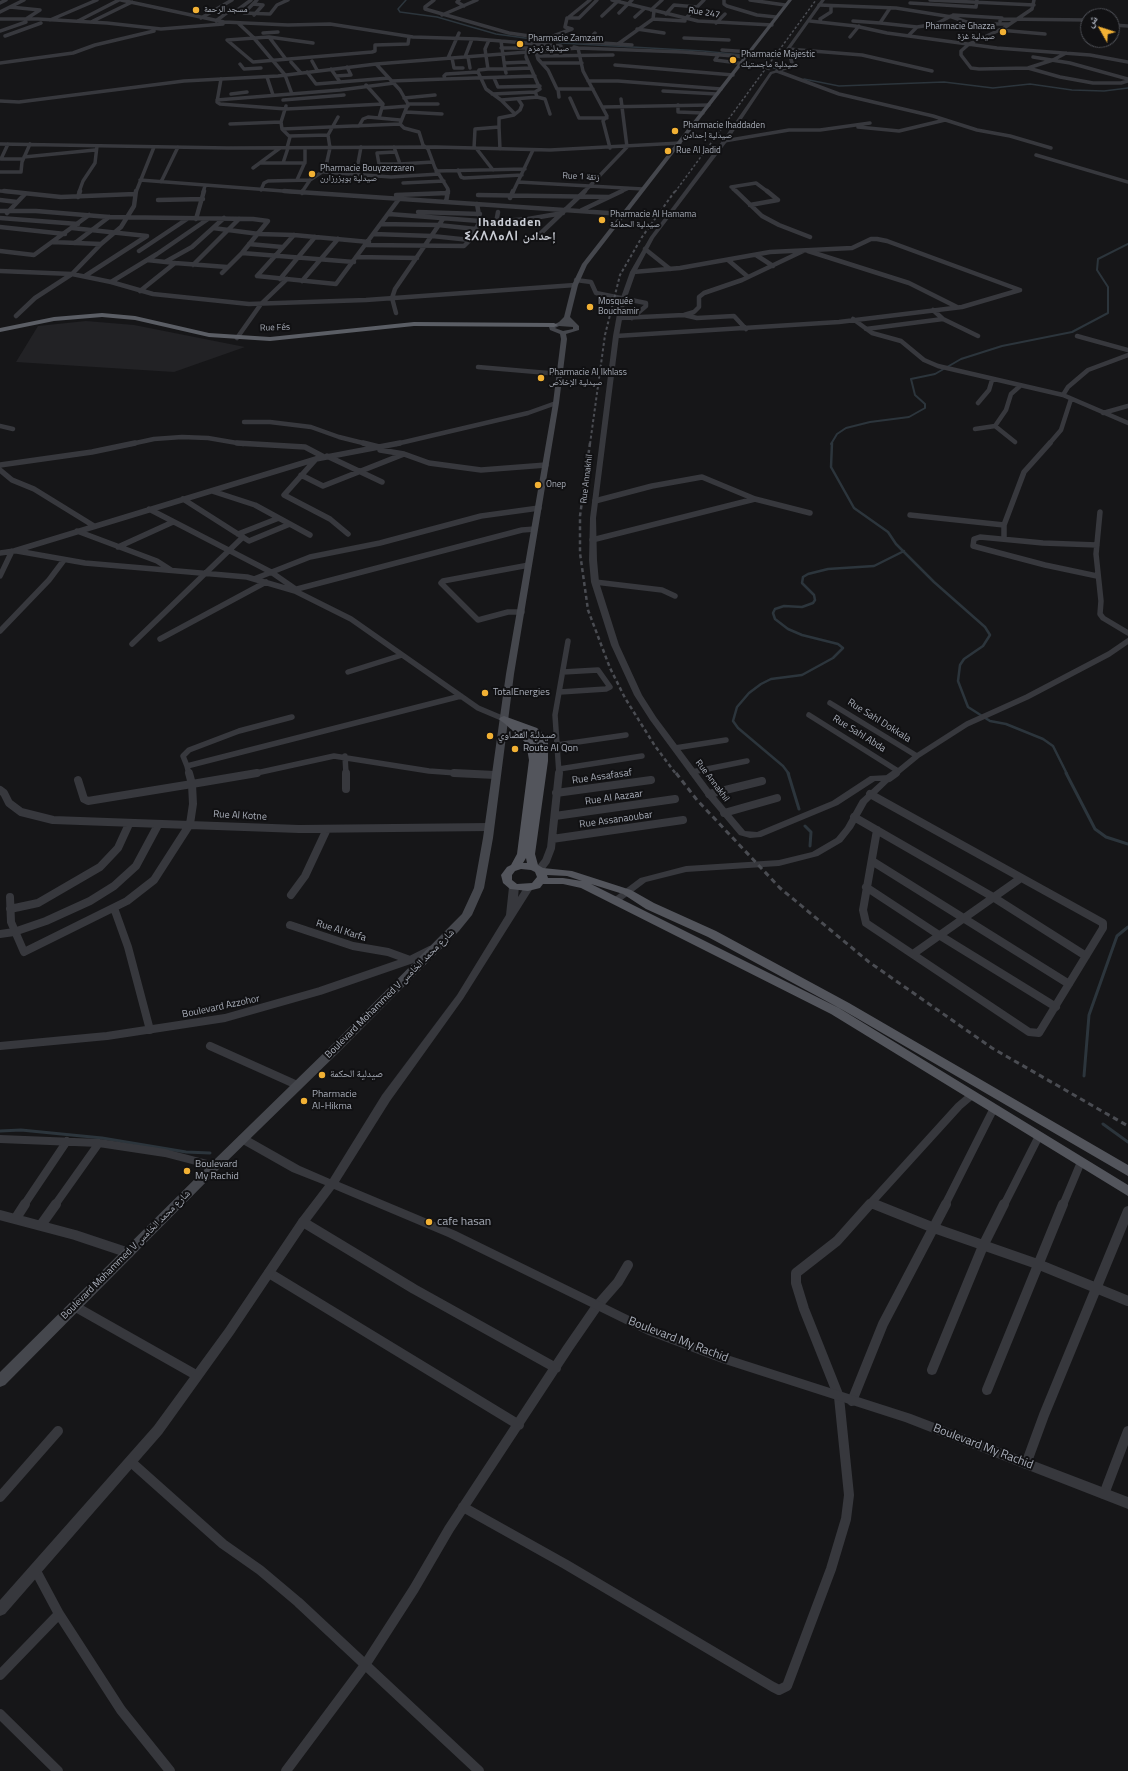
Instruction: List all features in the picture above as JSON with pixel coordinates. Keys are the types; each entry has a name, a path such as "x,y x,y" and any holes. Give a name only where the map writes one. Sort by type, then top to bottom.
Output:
{"highway":[{"name":"Rue Fés","path":"0,334 54,319 102,315 135,318 209,335 237,338 293,337 421,323 557,326"},
{"name":"Rue Fés","path":"0,334 39,324 69,320 104,318 126,321 175,333 213,340 242,342 330,337 415,327 557,326"}],"main road":[{"path":"557,326 567,317 576,282 584,265 790,0"},
{"path":"563,336 576,330 576,326 567,317"},
{"name":"Rue Fés","path":"563,336 557,326 574,325"},
{"name":"Boulevard Mohammed V شارع محمد الخامس","path":"0,1381 467,915 479,888 490,827 495,776 556,403 563,336"},
{"path":"504,719 534,730 541,736 543,743 543,761 530,854 538,872 536,886 528,888 514,887 507,882 506,875 516,867 522,854 534,760 531,742 504,719"},
{"path":"516,867 538,872 563,881 584,885 836,1011 1128,1191"},
{"path":"538,872 568,873 627,892 650,906 712,934 845,1006 1128,1171"}],"street":[{"path":"0,3 6,0"},
{"path":"0,12 24,0"},
{"path":"50,20 97,0"},
{"path":"0,19 50,20 76,23 120,0 216,21 236,23 330,24 409,37 455,38 578,48 747,56"},
{"path":"137,3 140,0"},
{"path":"201,18 232,0"},
{"path":"216,21 229,11 236,11 251,0"},
{"path":"270,14 244,13 257,0 264,3 277,5"},
{"path":"263,24 277,5 288,0"},
{"path":"434,0 424,7 425,9 514,34 546,39 634,45"},
{"path":"460,0 457,2 464,6"},
{"path":"442,15 477,0"},
{"path":"569,17 590,0"},
{"path":"546,39 572,29 565,27 567,18 580,18 597,0"},
{"name":"Rue 247","path":"612,0 695,20 716,23 772,25"},
{"path":"619,13 632,0"},
{"path":"656,0 661,0"},
{"path":"653,19 655,14 652,10 661,0"},
{"path":"686,18 704,0"},
{"path":"724,0 724,4 727,6 757,15 776,17"},
{"path":"750,0 785,5"},
{"path":"788,48 810,21 823,0"},
{"path":"930,0 977,1 1034,5"},
{"path":"1034,0 1034,5"},
{"path":"602,16 618,1"},
{"path":"666,14 677,1"},
{"path":"906,10 911,2 952,9 977,7 977,1"},
{"path":"91,22 132,2"},
{"path":"253,4 264,3"},
{"path":"247,23 264,3"},
{"path":"674,5 697,7"},
{"path":"819,5 890,8 950,16 1000,17 1002,19 1016,20 1080,20"},
{"path":"1034,5 1016,20 969,44 960,53 972,68 1028,68 1055,76 1093,84 1121,84 1127,86"},
{"path":"821,22 820,19 831,12 831,6"},
{"path":"10,7 40,10 26,19"},
{"path":"966,16 969,7"},
{"path":"635,17 645,8"},
{"path":"880,23 890,8"},
{"path":"670,9 677,10"},
{"path":"829,23 849,21 924,27 936,24 950,16 952,9"},
{"path":"685,11 692,12"},
{"path":"716,23 725,14"},
{"path":"930,18 934,14"},
{"path":"950,16 972,24 1009,24"},
{"path":"618,44 653,19 695,20"},
{"path":"997,24 1002,19"},
{"path":"810,21 859,26 908,36 969,44 1095,56 1128,62"},
{"path":"0,31 22,23 53,24 91,22 161,29 196,28 236,23 253,37 285,75 292,94"},
{"path":"925,22 936,24"},
{"path":"5,36 41,23"},
{"path":"850,37 859,26"},
{"path":"908,36 918,27"},
{"path":"919,37 927,32 924,27"},
{"path":"0,64 73,53 95,45 161,29"},
{"path":"637,29 664,33"},
{"path":"998,30 1045,34"},
{"path":"264,32 267,37 282,51 285,58"},
{"path":"249,33 278,32"},
{"path":"459,33 455,38 450,58 454,68 470,68 479,71"},
{"path":"587,42 595,33"},
{"path":"702,39 704,35"},
{"path":"253,62 227,41 253,37 267,37 313,43"},
{"path":"261,68 244,70 239,62 373,52 376,45 408,44 409,37"},
{"path":"684,38 729,40"},
{"path":"470,68 467,57 472,39"},
{"path":"488,69 485,49 489,40"},
{"path":"501,41 506,77"},
{"path":"492,94 536,92 540,89 538,81 526,58 528,43"},
{"path":"642,46 709,49"},
{"path":"501,48 527,48"},
{"path":"537,55 578,48"},
{"path":"578,48 583,71 603,107 607,118"},
{"path":"775,71 793,67 788,48"},
{"path":"788,48 862,55 932,71"},
{"path":"715,50 747,56 762,66"},
{"path":"265,52 282,51"},
{"path":"0,101 18,102 184,81 267,77 355,66 485,55 526,52 537,55 580,57 613,55"},
{"path":"1028,68 1053,60 1066,53"},
{"path":"350,54 355,66"},
{"path":"719,54 715,60 747,56"},
{"path":"332,55 339,68"},
{"path":"537,55 548,70 558,89 559,97"},
{"path":"1033,57 1053,60 1128,80"},
{"path":"503,58 526,58"},
{"path":"312,61 317,70"},
{"path":"291,62 300,72"},
{"path":"504,64 528,62"},
{"path":"542,63 582,63"},
{"path":"376,64 400,90 408,105 400,122"},
{"path":"615,66 732,75"},
{"path":"336,76 351,75 347,67"},
{"path":"445,79 444,76 446,74 488,69 531,68"},
{"path":"331,69 341,82"},
{"path":"479,71 486,89 516,114"},
{"path":"775,71 839,94 945,120 977,130 1010,136 1048,147 1051,148 1036,155 1128,182"},
{"name":"Rue Annakhil","path":"775,71 645,249 632,272 622,304 616,336 602,441 592,540 595,582 601,595 615,645 632,682 653,718 708,794 742,833 754,836 835,803 873,778 889,778"},
{"path":"307,72 316,84 361,80 391,81 535,76"},
{"path":"267,77 274,95"},
{"path":"494,78 498,87 540,86"},
{"path":"221,79 217,100 217,103 220,104 286,109 438,104"},
{"path":"361,80 383,106"},
{"path":"1121,84 1128,80"},
{"path":"217,100 368,87 391,81"},
{"path":"495,82 538,81"},
{"path":"588,81 623,81 721,89"},
{"path":"558,89 593,89"},
{"path":"340,90 354,106"},
{"path":"663,91 718,94"},
{"path":"231,94 246,92 250,107"},
{"path":"312,92 320,108"},
{"path":"536,92 538,97"},
{"path":"691,98 693,93"},
{"path":"282,95 286,109 280,122 282,129 290,136 328,134"},
{"path":"283,100 344,95"},
{"path":"404,98 435,95"},
{"path":"328,96 335,107"},
{"path":"501,100 538,97 545,99 550,114"},
{"path":"500,149 499,118 516,114 522,107 518,98"},
{"path":"570,98 579,118 607,118"},
{"path":"621,99 628,147"},
{"path":"677,119 679,112 677,111 678,105"},
{"path":"603,107 709,105"},
{"path":"380,118 383,106"},
{"path":"406,112 442,114"},
{"path":"679,112 703,113"},
{"path":"324,172 330,148 328,134 334,127 338,117"},
{"path":"359,126 364,118 380,118 400,122 404,128 419,132 425,147 444,181 448,193 446,202"},
{"path":"607,118 603,121 610,148"},
{"path":"852,126 896,132 945,120"},
{"path":"230,124 280,122"},
{"path":"282,129 359,126 400,122"},
{"path":"724,141 789,130 806,131 870,123"},
{"path":"493,170 475,148 475,128 499,127"},
{"path":"284,162 290,136"},
{"path":"0,144 30,144 96,148 425,147 533,150 610,148 680,143"},
{"path":"8,144 1,159 24,158 96,148"},
{"path":"0,172 20,172 30,144"},
{"path":"16,316 35,298 72,274 101,244 116,232 134,206 135,194 154,147"},
{"path":"161,182 178,147"},
{"path":"356,174 361,147"},
{"path":"394,147 400,164"},
{"path":"540,234 568,209 628,147"},
{"path":"78,196 83,181 95,163 96,148"},
{"path":"253,168 280,148"},
{"path":"297,180 305,163 305,148"},
{"path":"506,206 533,150"},
{"path":"395,152 377,153 379,164 433,162"},
{"path":"260,163 305,163"},
{"path":"302,193 310,180 324,172 405,176 458,170 525,169"},
{"path":"458,170 462,177 465,178 522,175"},
{"path":"392,200 403,183 405,176"},
{"path":"140,180 392,200 525,206 623,214"},
{"path":"261,190 267,182 310,180"},
{"path":"403,183 444,181"},
{"path":"421,182 424,194"},
{"name":"Rue 1 زنقة","path":"518,182 643,189"},
{"path":"750,205 775,202 778,200 756,184 732,188 750,205 770,220 810,237"},
{"path":"196,219 206,186"},
{"path":"582,210 628,188"},
{"path":"0,192 78,196 135,194"},
{"path":"395,195 448,193"},
{"path":"0,223 7,212 25,194"},
{"path":"478,195 609,197"},
{"path":"158,200 203,199"},
{"path":"0,200 17,202"},
{"path":"294,235 257,276 337,283 399,200"},
{"path":"412,214 421,201"},
{"path":"214,228 258,234 294,235 367,243 425,247 464,246 470,240 479,222 480,214 477,204"},
{"path":"525,206 528,220"},
{"path":"0,211 36,211 109,217 187,219 224,218 268,221 242,253 222,272"},
{"path":"389,214 437,212 480,214"},
{"path":"436,218 437,212"},
{"path":"496,222 498,212"},
{"path":"412,214 443,219 496,222 528,220 563,213"},
{"path":"0,252 32,255 65,234 89,215"},
{"path":"75,243 109,217"},
{"path":"2,218 78,224"},
{"path":"111,282 157,254 209,218"},
{"path":"165,262 192,247 224,218"},
{"path":"139,251 187,219"},
{"path":"193,265 239,219"},
{"path":"396,312 392,298 395,289 443,219"},
{"path":"382,224 438,225 476,229"},
{"path":"409,235 416,225"},
{"path":"0,227 65,234"},
{"path":"72,228 159,237"},
{"path":"374,234 432,236 470,240"},
{"path":"85,276 147,236"},
{"path":"280,278 300,257 315,237"},
{"path":"302,281 338,239"},
{"path":"616,336 746,329 958,308 1020,290 884,240 871,239 852,248 805,250 756,255 670,269 632,272"},
{"path":"52,242 101,244"},
{"path":"249,244 282,247"},
{"path":"127,249 145,252"},
{"path":"645,249 670,269"},
{"path":"684,315 697,310 699,305 699,297 704,293 742,280 747,276 773,266 805,250 909,283 958,308"},
{"path":"151,253 157,254"},
{"path":"242,253 355,260 417,258"},
{"path":"756,255 773,266"},
{"path":"147,260 227,267"},
{"path":"728,260 747,276"},
{"path":"140,291 175,263"},
{"path":"0,271 72,274 111,282 140,291 205,300 261,304 392,298 576,282 591,282 594,292 641,300 647,304 632,318"},
{"path":"237,338 261,304 287,279"},
{"path":"933,310 942,319"},
{"path":"620,318 684,315 697,318 734,316 746,329"},
{"path":"853,319 872,333 901,341 924,360 938,366 992,380 1063,395 1128,423"},
{"path":"866,329 942,319 978,336"},
{"path":"1077,336 1128,350"},
{"path":"1063,395 1068,387 1088,370 1128,355"},
{"path":"478,368 560,374"},
{"path":"978,403 989,390 992,380"},
{"path":"975,429 995,426 1006,410 1011,394 1020,386"},
{"path":"1004,538 1004,525 1024,472 1061,430 1072,399"},
{"path":"0,553 11,551 316,459 374,449 528,413 556,403"},
{"path":"1103,413 1128,406"},
{"path":"244,422 270,422 311,428 339,437 381,447"},
{"path":"0,426 13,429"},
{"path":"995,426 1014,442"},
{"path":"0,465 92,452 154,439 182,437 208,438 249,445 305,446 325,457 382,482"},
{"path":"374,449 404,454 429,463 481,470 546,461"},
{"path":"301,475 322,486 404,454"},
{"path":"316,459 284,496 330,519 348,534"},
{"path":"0,470 12,480 34,489 94,526"},
{"path":"595,500 652,486 701,477 755,499 810,513"},
{"path":"211,490 255,505 310,535"},
{"path":"184,499 240,536 253,540 290,524"},
{"path":"592,540 755,499"},
{"path":"254,579 310,557 380,543 481,516 538,508"},
{"path":"149,509 271,572 296,590 341,613 478,708 504,719"},
{"path":"1100,512 1097,545 1097,576 1101,601 1101,616 1128,633"},
{"path":"910,515 1004,525"},
{"path":"132,644 228,551 240,536 278,518"},
{"path":"118,547 172,522"},
{"path":"0,546 11,551 64,560 254,579 296,590 522,530 535,529"},
{"path":"77,531 157,561 171,570"},
{"path":"1097,545 1033,542 1004,538 977,538 974,539 973,546 1045,565 1097,576"},
{"path":"0,576 11,551"},
{"path":"0,632 49,580 64,560"},
{"path":"522,612 508,612 478,620 441,583 443,581 529,565"},
{"path":"160,639 266,582"},
{"path":"595,582 657,589 675,596"},
{"path":"538,872 546,861 551,848 559,769 555,715 568,641"},
{"path":"615,900 643,880 686,868 779,863 807,857 828,848 847,831 854,817 870,794 917,756 974,720 990,714 1104,657 1128,641"},
{"path":"348,672 402,655"},
{"path":"560,692 606,689 610,687 601,672 598,670 563,672"},
{"path":"188,766 461,696"},
{"name":"Rue Sahl Dokkala","path":"830,703 917,756"},
{"name":"Rue Sahl Abda","path":"809,715 898,771"},
{"path":"10,897 10,909 14,932 24,952 133,898 154,880 190,824 193,804 192,784 188,766 183,756 189,750 239,730 292,717"},
{"path":"557,745 626,735"},
{"path":"675,748 726,740"},
{"path":"78,780 84,799 88,801 231,778 334,756 345,756 373,763 429,771 495,776"},
{"path":"345,756 346,789"},
{"path":"559,769 642,756"},
{"path":"692,772 747,761"},
{"name":"Rue Assafasaf","path":"556,793 651,780"},
{"path":"708,794 762,781"},
{"name":"Rue Al Kotne","path":"0,790 4,793 10,803 28,815 53,820 158,825 190,824 327,829 490,827"},
{"path":"870,794 1103,923 1104,928 1039,1033 1032,1034 866,923 863,910 877,830"},
{"path":"724,813 777,798"},
{"name":"Rue Al Aazaar","path":"554,816 675,800"},
{"path":"854,817 993,897 1086,956"},
{"name":"Rue Assanaoubar","path":"552,839 683,820"},
{"path":"10,909 38,903 100,867 118,848 129,824"},
{"path":"0,934 14,932 77,907 114,886 136,866 158,825"},
{"path":"290,895 305,876 327,829"},
{"path":"872,861 965,917 1069,984"},
{"path":"913,954 1021,878"},
{"path":"507,921 513,902 514,887"},
{"path":"866,887 939,935 1056,1007"},
{"path":"2,1604 36,1571 158,1430 228,1332 303,1222 332,1184 386,1098 460,997 528,888"},
{"path":"114,908 128,947 150,1030"},
{"name":"Rue Al Karfa","path":"290,924 353,946 388,952 410,960"},
{"name":"Boulevard Azzohor","path":"0,1046 49,1043 150,1030 218,1019 265,1008 320,991 410,960 437,946"},
{"path":"210,1046 297,1085"},
{"path":"464,1507 565,1564 773,1687 779,1690 787,1686 813,1620 846,1519 849,1495 838,1397 804,1309 795,1275 801,1267 823,1254 837,1241 870,1202 959,1106 972,1095"},
{"path":"852,1400 883,1324 934,1228 994,1108"},
{"path":"932,1370 983,1246 1039,1136"},
{"path":"0,1139 99,1143 165,1153 215,1166"},
{"name":"Boulevard My Rachid","path":"243,1139 296,1170 452,1234 597,1306 670,1339 838,1397 852,1400 907,1418 1128,1503"},
{"path":"16,1218 67,1141"},
{"path":"41,1226 99,1143"},
{"path":"987,1390 1040,1265 1081,1162"},
{"path":"870,1202 934,1228 1040,1265 1128,1301"},
{"path":"1026,1464 1044,1415 1128,1211"},
{"path":"0,1214 129,1253"},
{"path":"303,1222 414,1290 556,1368"},
{"path":"286,1771 365,1665 464,1507 597,1306 618,1282 628,1265"},
{"path":"268,1273 519,1425"},
{"path":"74,1306 196,1375"},
{"path":"0,1497 58,1431"},
{"path":"1104,1494 1128,1431"},
{"path":"131,1462 223,1544 260,1570 298,1602 479,1771"},
{"path":"36,1571 59,1614 120,1710 170,1771"},
{"path":"0,1674 59,1614"},
{"path":"0,1714 58,1771"}],"shaded area":[{"path":"86,321 134,325 245,347 174,372 16,362 38,326"}],"waterway":[{"path":"406,0 398,9 400,12 437,17 496,34 561,43 703,51 753,56 766,58 766,65 782,71"},
{"path":"804,79 839,86 944,82 993,88 1030,84 1072,90 1104,91 1128,88"},
{"path":"831,444 837,434 846,428 870,422 909,417 925,408 925,404 915,395 911,379 935,374 961,359 1002,346 1072,332 1108,313 1108,287 1097,270 1098,259 1128,244"},
{"path":"832,443 831,467 854,508 888,532 903,551"},
{"path":"789,774 783,766 738,728 733,721 737,707 749,693 761,684 771,679 802,675 833,658 843,648 838,644 802,635 788,629 775,619 773,613 775,609 784,606 802,607 813,603 815,600 814,595 802,583 803,577 808,574 828,569 874,566 903,551"},
{"path":"903,551 934,582 985,627 990,635 983,646 964,659 960,665 958,681 968,707 990,721 1006,724 1043,739 1053,746 1067,774"},
{"path":"788,773 799,809"},
{"path":"1066,773 1095,829 1106,837 1128,844"},
{"path":"805,826 811,832 810,846"},
{"path":"1084,1076 1089,1015 1117,936 1128,927"},
{"path":"1103,1124 1128,1142"},
{"path":"0,1131 21,1130 102,1138 186,1152 210,1153"}],"tunnel":[{"path":"762,66 770,69"}],"railway":[{"path":"675,192 816,0"},
{"path":"590,444 605,335 620,275 642,237 675,191"},
{"path":"590,443 580,516 580,553 588,610 610,668 625,698 655,746 676,774"},
{"path":"676,773 697,800 780,888 869,962 992,1048 1128,1126"}],"place":[{"name":"مسجد الرحمة","path":"196,10"},
{"name":"Pharmacie Ghazza صيدلية غزة","path":"1003,32"},
{"name":"Pharmacie Zamzam صيدلية زمزم","path":"520,44"},
{"name":"Pharmacie Majestic صيدلية ماجستيك","path":"733,60"},
{"name":"Pharmacie Ihaddaden صيدلية إحدادن","path":"675,131"},
{"name":"Rue Al Jadid","path":"668,151"},
{"name":"Pharmacie Bouyzerzaren صيدلية بويزرزارن","path":"312,174"},
{"name":"Pharmacie Al Hamama صيدلية الحمامة","path":"602,220"},
{"name":"Mosquée Bouchamir","path":"590,307"},
{"name":"Pharmacie Al Ikhlass صيدلية الإخلاص","path":"541,378"},
{"name":"Onep","path":"538,485"},
{"name":"TotalEnergies","path":"485,693"},
{"name":"صيدلية القضاوي","path":"490,736"},
{"name":"Route Al Qon","path":"515,749"},
{"name":"صيدلية الحكمة","path":"322,1075"},
{"name":"Pharmacie Al-Hikma","path":"304,1101"},
{"name":"Boulevard My Rachid","path":"187,1171"},
{"name":"cafe hasan","path":"429,1222"}],"district":[{"name":"Ihaddaden ⵉⵃⴷⴷⴰⴷⵏ إحدادن","path":"510,230"}]}
